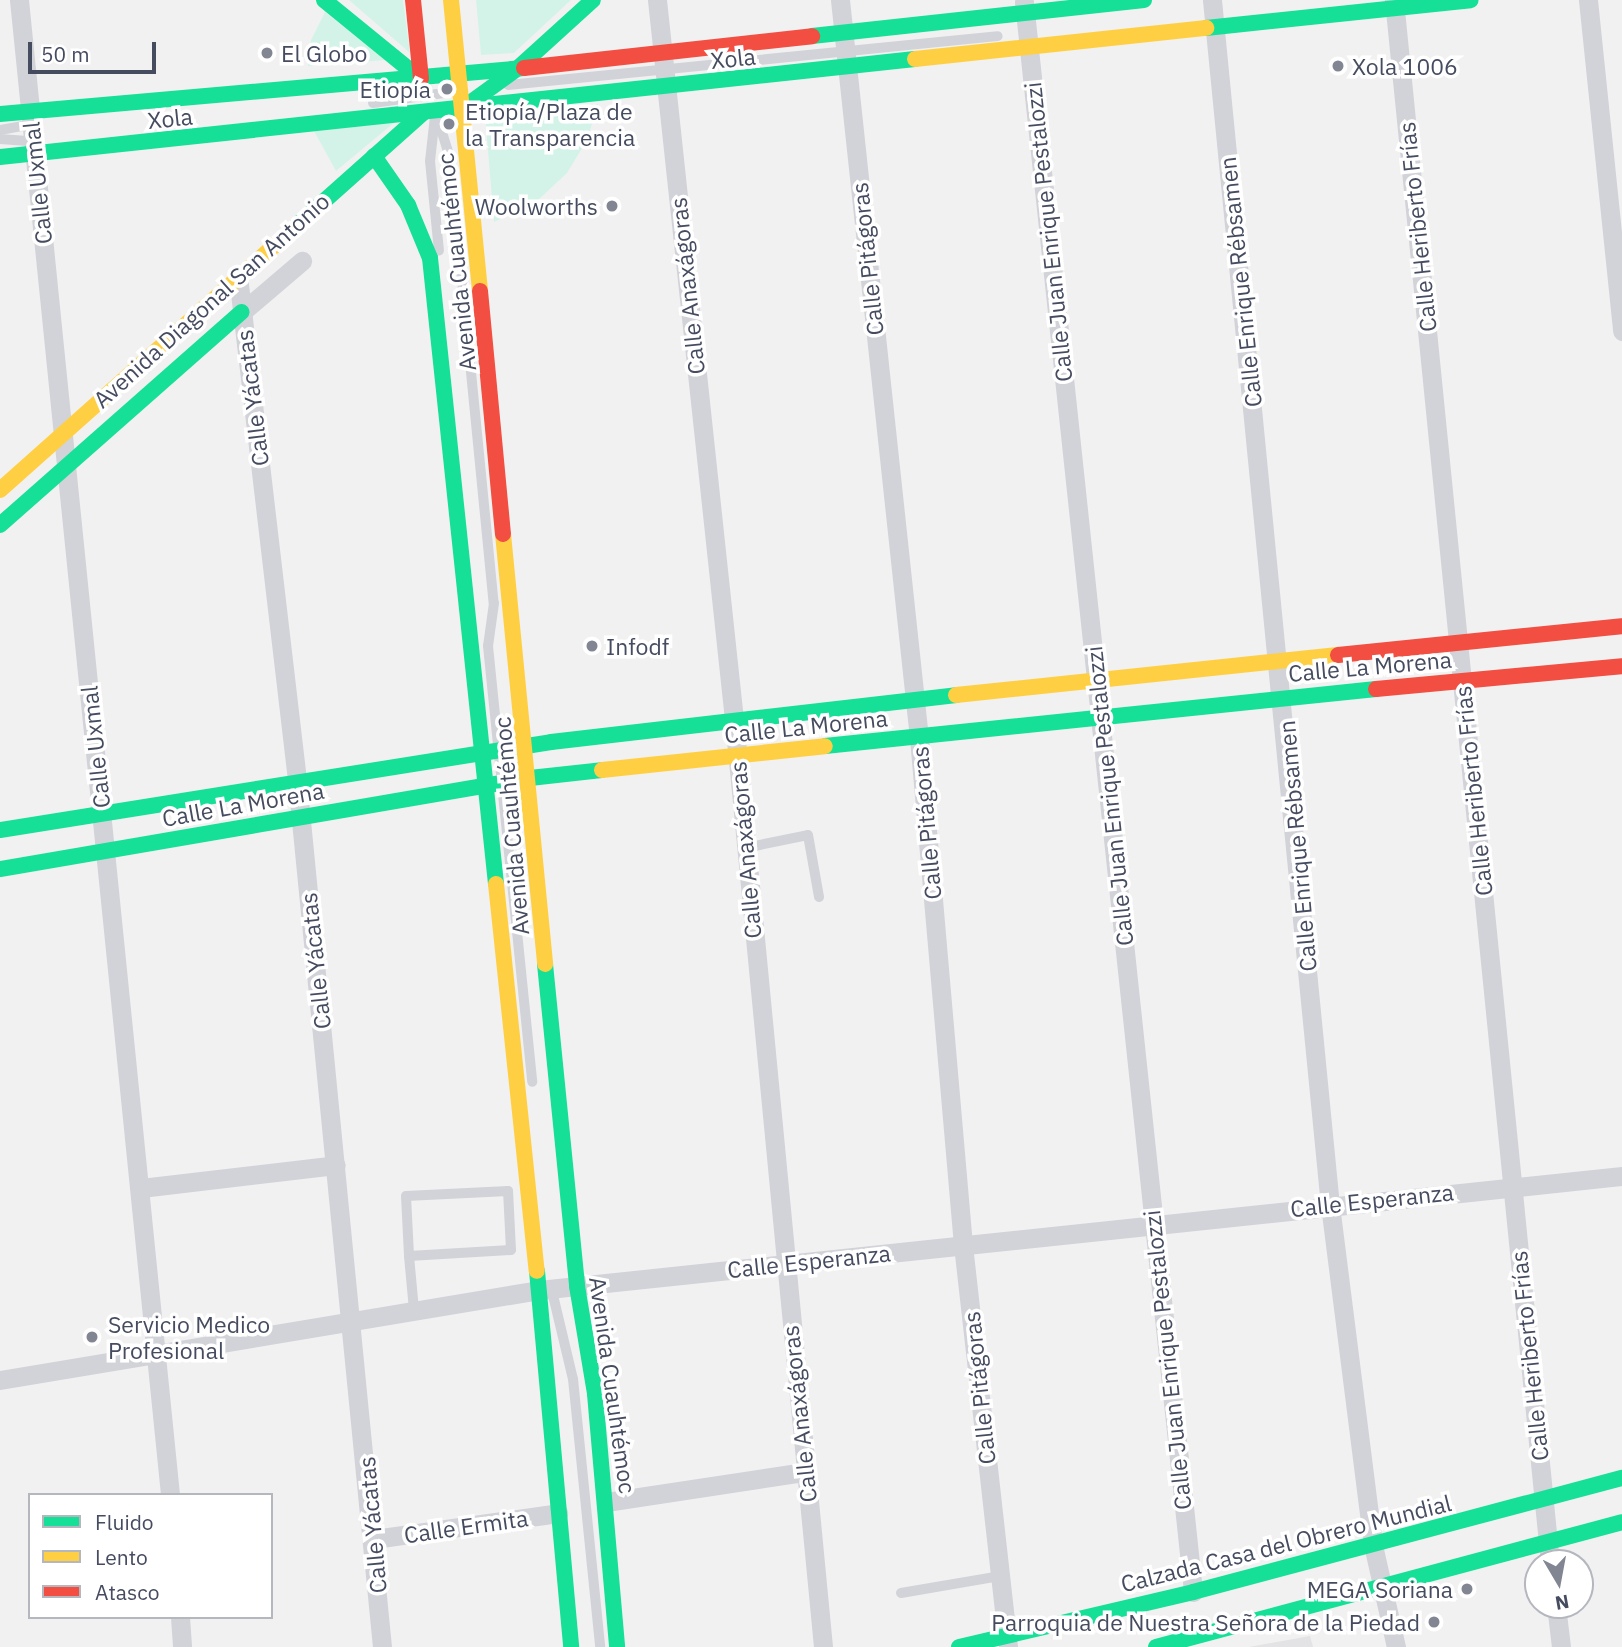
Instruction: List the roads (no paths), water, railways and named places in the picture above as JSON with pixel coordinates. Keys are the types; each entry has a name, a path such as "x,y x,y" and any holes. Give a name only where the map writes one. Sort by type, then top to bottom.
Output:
{"main road":[{"path":"324,0 429,83"},
{"path":"413,0 429,83"},
{"name":"Avenida Cuauhtémoc","path":"451,0 527,745 576,1286 595,1394 617,1647"},
{"path":"463,108 518,68 593,0"},
{"name":"Xola","path":"0,158 32,133 429,83 460,82 518,68 664,70 845,50 1024,6 1144,0"},
{"name":"Xola","path":"0,114 32,133 429,112 664,70 845,50 1031,37 1213,13 1471,0"},
{"name":"Avenida Diagonal San Antonio","path":"0,490 237,276 374,156 429,112"},
{"name":"Avenida Cuauhtémoc","path":"374,156 408,205 430,258 485,785 547,1285 558,1513 571,1647"},
{"name":"Avenida Diagonal San Antonio","path":"0,525 242,312"},
{"name":"Calle La Morena","path":"0,830 296,780 527,745 915,699 1622,626"},
{"name":"Calle La Morena","path":"0,869 503,782 1283,697 1622,666"},
{"name":"Calzada Casa del Obrero Mundial","path":"960,1647 1008,1642 1622,1478"},
{"path":"1560,1549 1622,1522"},
{"path":"1156,1647 1209,1641 1382,1586 1524,1559"}],"street":[{"name":"Calle Uxmal","path":"19,0 158,1353 170,1493"},
{"name":"Calle Anaxágoras","path":"657,0 734,719 783,1264 823,1647"},
{"name":"Calle Pitágoras","path":"839,0 919,738 962,1245 1008,1642"},
{"path":"1588,0 1622,331"},
{"name":"Calle Heriberto Frías","path":"1395,4 1549,1549"},
{"name":"Calle Juan Enrique Pestalozzi","path":"1024,6 1031,37 1102,717 1151,1224 1193,1592"},
{"name":"Calle Enrique Rébsamen","path":"1213,13 1280,661 1330,1205 1373,1545 1396,1647"},
{"name":"Avenida Diagonal San Antonio","path":"242,312 302,261"},
{"name":"Calle Yácatas","path":"237,276 300,817 374,1539 382,1647"},
{"path":"141,1188 336,1165"},
{"name":"Calle Esperanza","path":"0,1380 352,1321 547,1285 576,1286 1512,1185 1622,1176"},
{"path":"606,1502 805,1472"},
{"name":"Calle Ermita","path":"374,1539 558,1513"},
{"path":"180,1619 182,1647"},
{"path":"1558,1619 1561,1647"}],"lane":[{"path":"426,0 429,112"},
{"path":"460,82 493,87 664,70"},
{"path":"359,105 429,83"},
{"path":"0,139 32,133 347,107"},
{"name":"Avenida Cuauhtémoc","path":"429,112 450,158 494,603 488,646"},
{"name":"Avenida Cuauhtémoc","path":"429,112 430,162 471,578 474,605 488,646 533,1098"},
{"path":"0,130 32,133"},
{"path":"745,848 808,835 819,897"},
{"path":"409,1256 511,1250 508,1191 406,1196 409,1256 414,1310"},
{"name":"Avenida Cuauhtémoc","path":"547,1285 579,1647"},
{"name":"Avenida Cuauhtémoc","path":"547,1285 573,1379 600,1647"},
{"path":"901,1593 1000,1576"}],"place":[{"name":"El Globo","path":"267,53"},
{"name":"Xola 1006","path":"1338,66"},
{"name":"Etiopía","path":"447,89"},
{"name":"Etiopía/Plaza de la Transparencia","path":"449,124"},
{"name":"Woolworths","path":"612,206"},
{"name":"Infodf","path":"592,646"},
{"name":"Servicio Medico Profesional","path":"92,1337"},
{"name":"MEGA Soriana","path":"1467,1589"},
{"name":"Parroquia de Nuestra Señora de la Piedad","path":"1434,1622"}]}
